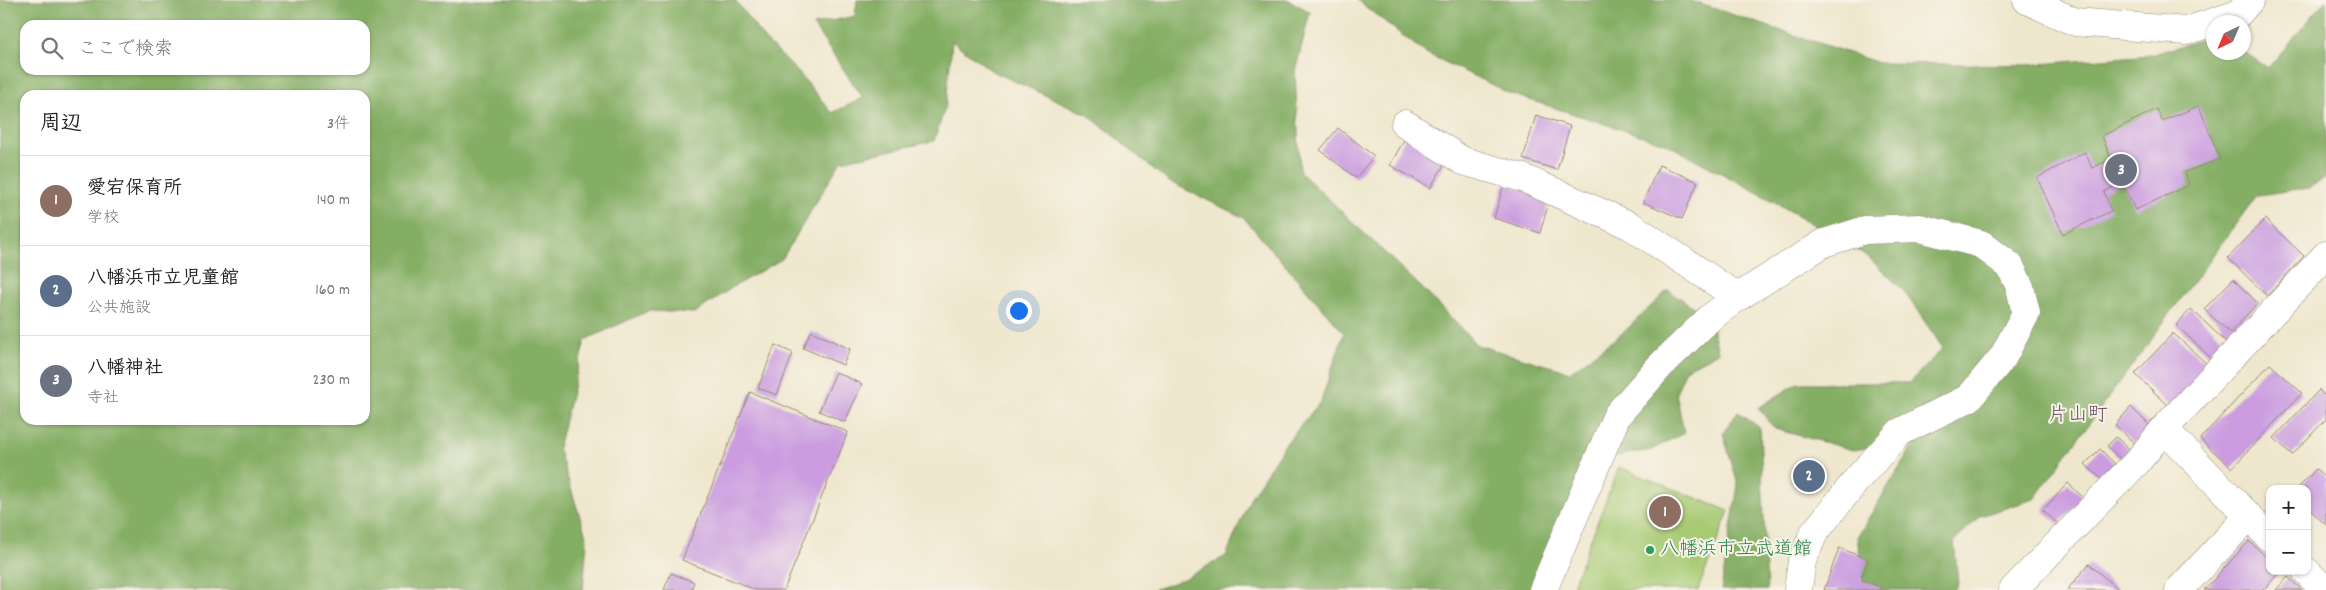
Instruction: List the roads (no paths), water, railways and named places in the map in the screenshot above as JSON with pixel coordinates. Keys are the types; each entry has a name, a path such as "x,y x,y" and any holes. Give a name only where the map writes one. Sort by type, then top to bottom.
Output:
{"street":[{"path":"2027,0 2075,22 2186,31 2238,14 2250,0"},
{"path":"1405,124 1463,161 1523,178 1631,226 1738,297"},
{"path":"1543,590 1617,415 1660,366 1710,318 1738,297 1824,243 1865,230 1920,228 1981,244 2010,266 2020,287 2026,313 2003,357 1969,398 1900,432 1859,477 1814,533 1802,561 1798,590"},
{"path":"2013,590 2137,462 2164,429 2326,255"},
{"path":"2164,429 2266,534"},
{"path":"2179,590 2248,517"},
{"path":"2310,575 2325,590"}],"place":[{"name":"八幡神社","path":"2121,170"},
{"name":"八幡浜市立児童館","path":"1809,476"},
{"name":"愛宕保育所","path":"1665,512"},
{"name":"八幡浜市立武道館","path":"1650,550"}],"district":[{"name":"片山町","path":"2078,416"}]}
